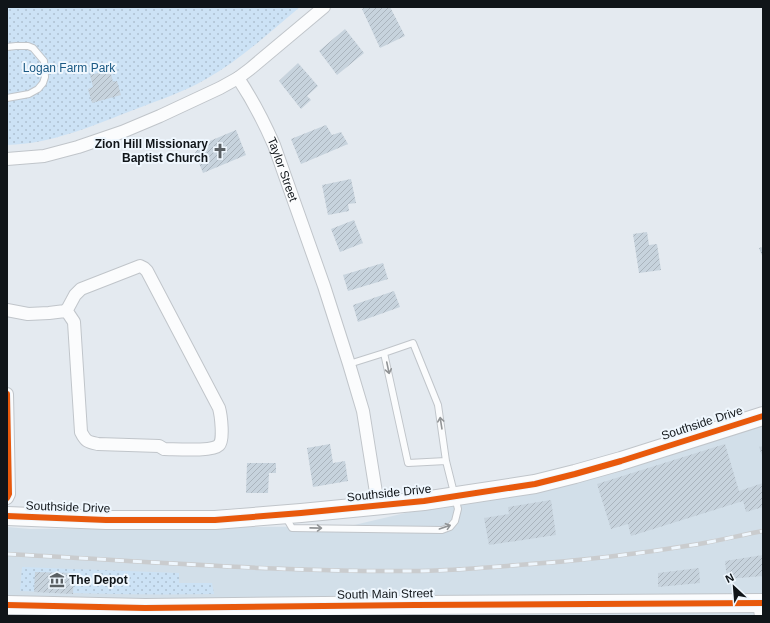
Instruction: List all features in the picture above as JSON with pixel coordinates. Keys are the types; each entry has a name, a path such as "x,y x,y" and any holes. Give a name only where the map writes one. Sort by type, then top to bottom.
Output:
{"street":[{"path":"7,159 44,156 78,147 122,132 220,88 238,78 324,7"},
{"name":"Taylor Street","path":"238,78 252,98 274,146 324,286 363,412 378,505"},
{"path":"7,310 28,314 65,311 75,295 81,289 140,266 144,268 147,271 219,408 222,441 220,444 216,447 208,449 164,449 159,446 98,444 88,442 81,432 74,322 66,310"},
{"path":"7,394 9,494 7,498"},
{"name":"Southside Drive","path":"7,516 106,520 215,520 424,501 534,484 598,468 763,416"},
{"name":"South Main Street","path":"7,605 110,610 231,611 269,609 384,608 415,610 761,608"}],"lane":[{"path":"7,47 28,46 33,48 44,61 45,77 43,84 29,94 7,98"},
{"path":"284,514 292,528 442,530 450,527 455,521 458,509 456,496 446,461 438,405 413,343 349,364"},
{"path":"384,353 408,463 446,461"}],"shaded area":[{"path":"763,408 763,616 7,616 7,527 30,529 350,526 592,469"}],"green space":[{"name":"Logan Farm Park","path":"7,7 300,7 231,63 189,88 73,133 24,144 7,145"},
{"path":"22,567 179,573 179,583 212,583 214,594 117,594 20,591"}],"building":[{"path":"366,7 390,7 405,36 380,48 362,9"},
{"path":"345,29 364,53 337,75 319,51"},
{"path":"298,63 318,86 307,96 311,100 301,109 279,81"},
{"path":"110,70 113,82 117,81 121,95 92,103 88,89 93,87 90,75"},
{"path":"326,125 332,135 341,132 348,144 301,164 291,139"},
{"name":"Zion Hill Missionary Baptist Church","path":"236,130 246,155 203,173 195,153 198,146"},
{"path":"351,179 356,203 348,204 349,211 328,215 322,185"},
{"path":"354,220 363,243 340,252 331,229"},
{"path":"647,232 649,245 657,244 661,270 639,273 633,234"},
{"path":"763,247 763,258 759,248"},
{"path":"383,263 388,279 348,291 343,275"},
{"path":"394,291 400,307 358,322 353,305"},
{"path":"330,444 333,463 345,461 348,481 313,487 307,448"},
{"path":"725,444 739,491 763,483 763,507 746,512 743,501 631,536 628,524 611,529 597,484"},
{"path":"763,446 763,458 759,447"},
{"path":"247,463 276,463 276,473 269,473 268,493 246,493"},
{"path":"551,500 556,535 489,545 484,518 509,514 508,507"},
{"path":"763,555 763,576 727,579 725,561"},
{"path":"699,568 700,583 658,587 658,573"},
{"path":"35,572 74,573 73,594 34,592"}],"railway":[{"path":"7,554 209,566 310,570 411,571 478,568 609,557 699,544 763,531"}],"cycle path":[{"path":"7,394 9,494 7,498"},
{"path":"7,516 106,520 215,520 424,501 535,484 575,474 763,416"},
{"path":"7,605 145,608 763,603"}],"place":[{"name":"Zion Hill Missionary Baptist Church","path":"220,151"},
{"name":"The Depot","path":"57,580"}]}
